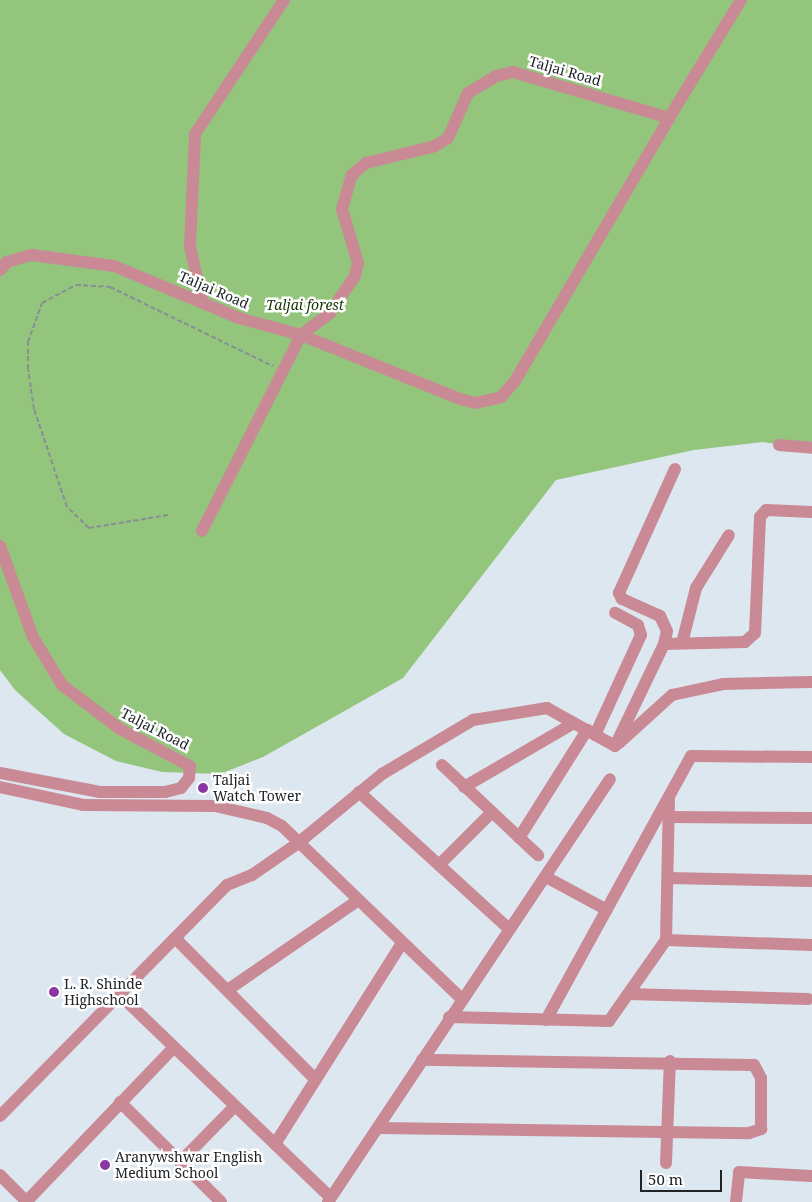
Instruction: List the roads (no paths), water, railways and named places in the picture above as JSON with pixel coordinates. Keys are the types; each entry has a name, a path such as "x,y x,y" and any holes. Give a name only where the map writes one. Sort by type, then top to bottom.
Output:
{"street":[{"path":"202,301 190,246 196,134 284,0"},
{"path":"202,531 301,335 460,399 476,403 501,397 515,381 740,0"},
{"name":"Taljai Road","path":"0,270 19,257 53,256 137,273 239,318 301,335 330,313 355,276 358,264 342,209 352,175 377,157 419,151 448,138 468,93 479,84 513,72 530,74 669,118"},
{"path":"779,445 812,448"},
{"path":"615,746 664,644 667,631 660,616 622,599 619,593 675,469"},
{"path":"664,644 750,639 755,634 760,517 766,510 812,512"},
{"path":"682,643 696,588 729,535"},
{"name":"Taljai Road","path":"0,546 33,637 62,685 120,729 190,766 189,778 181,788 165,792 100,792 0,773"},
{"path":"519,838 591,733 641,635 638,625 615,613"},
{"path":"615,746 672,696 722,684 812,682"},
{"path":"0,1116 118,993 227,885 252,875 298,844 359,792 473,720 547,708 615,746"},
{"path":"464,787 574,723"},
{"path":"546,1020 691,756 812,757"},
{"path":"442,765 491,813 538,855"},
{"path":"118,993 329,1200 449,1017 546,877 610,779"},
{"path":"0,787 102,806 242,809 282,826 357,901 462,999"},
{"path":"359,792 509,929"},
{"path":"449,1017 608,1021 666,940 668,796"},
{"path":"438,864 491,813"},
{"path":"669,818 812,818"},
{"path":"646,837 668,843"},
{"path":"546,877 606,910"},
{"path":"668,878 812,881"},
{"path":"229,989 357,901"},
{"path":"175,938 229,989 314,1079"},
{"path":"666,940 812,945"},
{"path":"274,1144 402,943"},
{"path":"628,994 808,998"},
{"path":"0,1175 26,1202 174,1047"},
{"path":"378,1128 756,1132 762,1117 761,1078 754,1065 670,1062 422,1060"},
{"path":"666,1163 670,1062"},
{"path":"120,1102 220,1202"},
{"path":"180,1162 235,1106"},
{"path":"736,1202 739,1172 811,1176"}],"place":[{"name":"Taljai Watch Tower","path":"203,788"},
{"name":"L. R. Shinde Highschool","path":"54,992"},
{"name":"Aranywshwar English Medium School","path":"105,1165"}],"park label":[{"name":"Taljai forest","path":"305,305"}]}
